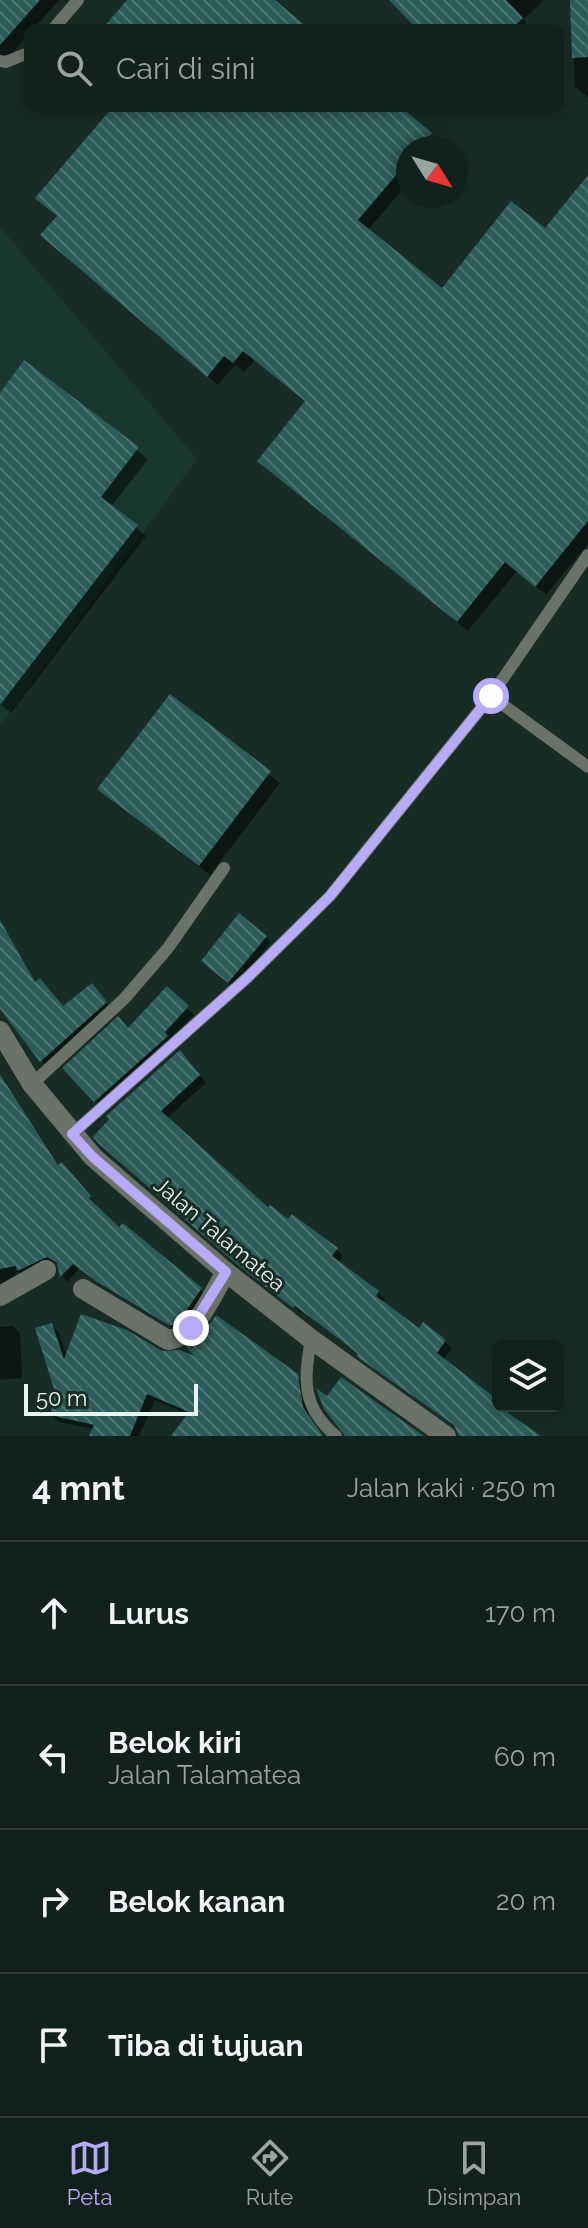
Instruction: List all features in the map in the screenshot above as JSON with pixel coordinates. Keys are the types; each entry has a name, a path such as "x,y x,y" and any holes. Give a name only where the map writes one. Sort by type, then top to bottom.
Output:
{"street":[{"name":"Jalan Talamatea","path":"0,1031 32,1084 93,1157 226,1272 311,1339 446,1436"},
{"path":"0,1296 46,1270"},
{"path":"83,1289 168,1340 176,1339 191,1328 226,1272"}],"lane":[{"path":"57,24 78,0"},
{"path":"0,61 6,62 24,55"},
{"path":"72,1134 248,977 330,896 491,696 588,555"},
{"path":"491,696 588,767"},
{"path":"32,1084 124,999 168,948 224,868"},
{"path":"311,1339 307,1394 312,1408 336,1436"}],"shaded area":[{"path":"0,227 197,459 0,726"}],"building":[{"path":"0,0 40,0 0,45"},
{"path":"127,0 275,0 303,24 106,24"},
{"path":"389,0 506,0 523,18 517,24 412,24"},
{"path":"570,0 588,0 588,57 572,58"},
{"path":"109,112 407,112 432,133 429,136 396,136 396,175 358,220 442,288 511,201 545,228 588,175 588,521 535,587 505,562 457,622 257,461 305,401 243,351 233,363 224,356 207,377 40,235 57,216 35,198"},
{"path":"24,360 139,447 101,497 138,525 0,705 0,393"},
{"path":"170,694 271,771 199,866 97,789"},
{"path":"239,913 267,936 228,983 201,961"},
{"path":"0,920 35,982 40,978 63,1006 92,983 107,1002 40,1062 0,1009"},
{"path":"167,986 189,1006 165,1032 168,1036 94,1102 62,1068 118,1016 128,1028"},
{"path":"180,1050 200,1075 161,1111 268,1207 270,1205 288,1219 292,1214 338,1248 332,1256 379,1291 376,1296 419,1328 423,1322 446,1340 437,1353 492,1395 492,1412 507,1412 541,1436 459,1436 454,1425 356,1356 358,1354 342,1341 234,1262 99,1144 93,1137 109,1119 106,1116"},
{"path":"0,1074 58,1165 62,1162 91,1196 89,1198 119,1227 123,1223 202,1288 179,1321 170,1326 73,1264 60,1277 57,1263 47,1257 17,1271 16,1266 0,1269"},
{"path":"81,1314 127,1330 162,1351 180,1350 195,1356 186,1347 204,1332 216,1315 298,1374 303,1407 323,1436 171,1436 189,1412 147,1394 130,1436 89,1436 94,1425 50,1415 55,1392 35,1328 52,1323 64,1359"},
{"path":"341,1377 424,1436 345,1436 324,1409 316,1388 327,1396"}],"route":[{"path":"191,1328 226,1272 93,1157 72,1134 248,977 330,896 491,696"}]}
